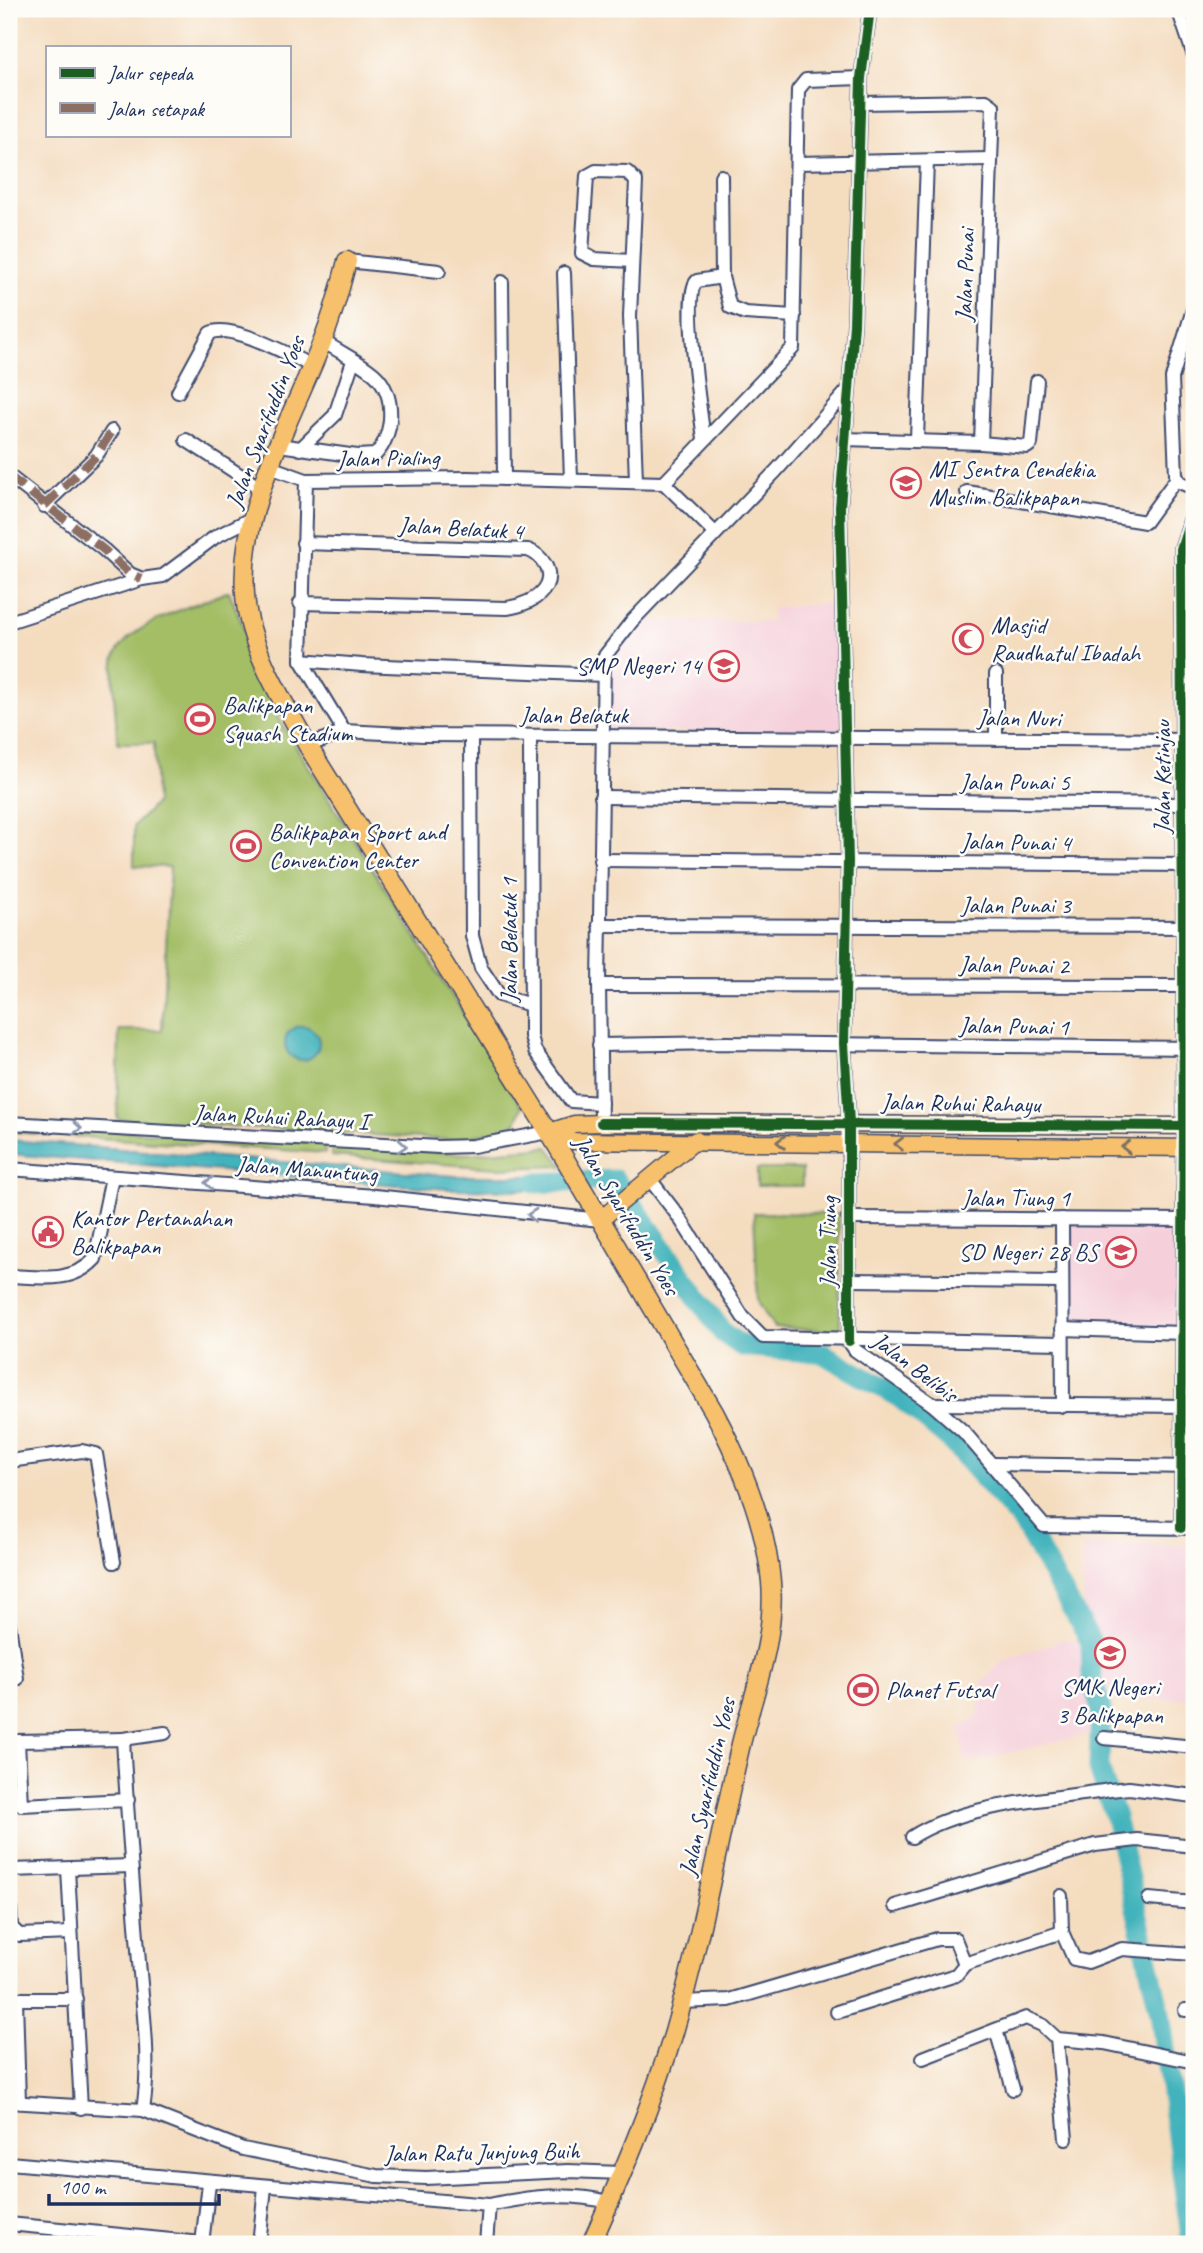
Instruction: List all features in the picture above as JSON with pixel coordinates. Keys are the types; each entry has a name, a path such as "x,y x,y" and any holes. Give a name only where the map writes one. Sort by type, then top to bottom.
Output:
{"highway":[{"name":"Jalan Syarifuddin Yoes","path":"347,261 323,341 279,444 252,518 245,561 248,616 268,674 309,746 587,1196 607,1214 730,1442 753,1503 771,1583 768,1646 741,1745 682,2003 662,2069 591,2244"}],"main road":[{"name":"Jalan Ruhui Rahayu","path":"549,1132 574,1124 601,1123 849,1122 1189,1126"},
{"name":"Jalan Ruhui Rahayu","path":"549,1132 574,1141 696,1140 1189,1148"},
{"path":"607,1214 696,1140"}],"street":[{"name":"Jalan Tiung","path":"849,1342 849,1122 844,1044 848,861 843,737 840,507 860,164 861,78 870,9"},
{"path":"1178,9 1194,56"},
{"path":"714,532 664,483 793,348 798,90 806,80 861,78"},
{"name":"Jalan Punai","path":"862,103 991,103 981,443"},
{"path":"797,163 860,164 990,159"},
{"path":"917,439 926,161"},
{"path":"632,261 594,259 582,253 587,176 596,171 633,174 636,181 630,316 636,481"},
{"path":"720,176 722,277 727,299 736,311 794,316"},
{"path":"347,261 439,271"},
{"path":"564,274 571,480"},
{"path":"704,439 692,290 697,281 722,277"},
{"path":"502,282 504,479"},
{"path":"1194,306 1172,378 1177,478 1183,485 1194,488"},
{"path":"178,392 210,333 216,330 242,335 312,366"},
{"path":"279,444 357,456 375,455 384,445 391,412 376,375 323,341"},
{"path":"300,449 335,415 353,361"},
{"path":"844,439 917,439 1027,447 1031,444 1037,381"},
{"path":"601,1123 599,985 604,657 714,532 776,471 848,389"},
{"path":"44,506 96,456 112,430"},
{"path":"186,440 262,490"},
{"path":"270,467 306,480"},
{"path":"9,476 44,506 104,550 130,574 142,579"},
{"path":"967,492 1145,522 1177,478"},
{"name":"Jalan Pialing","path":"301,660 300,603 306,480 504,479 664,483"},
{"name":"Jalan Ketinjau","path":"1188,1528 1186,1340 1189,1282 1189,927 1183,804 1189,740 1189,645 1188,580 1182,542 1194,509"},
{"path":"9,622 142,579 163,576 215,537 252,518"},
{"name":"Jalan Belatuk 4","path":"300,603 507,608 522,605 537,596 546,586 547,571 544,560 528,550 303,542"},
{"path":"301,660 603,675"},
{"path":"301,660 344,731"},
{"path":"996,674 996,739"},
{"name":"Jalan Belatuk","path":"309,746 344,731 471,736 843,737"},
{"path":"471,736 472,936 476,955 499,995 530,1004"},
{"name":"Jalan Belatuk 1","path":"530,736 531,1036 535,1051 571,1101 600,1103"},
{"name":"Jalan Nuri","path":"843,737 1189,740"},
{"name":"Jalan Punai 5","path":"601,797 1183,804"},
{"name":"Jalan Punai 4","path":"600,860 1184,865"},
{"name":"Jalan Punai 3","path":"600,925 1189,927"},
{"name":"Jalan Punai 2","path":"599,985 845,983 1030,988 1189,986"},
{"name":"Jalan Punai 1","path":"599,1045 844,1044 1189,1048"},
{"name":"Jalan Ruhui Rahayu I","path":"9,1123 439,1147 503,1142 549,1132"},
{"name":"Jalan Manuntung","path":"9,1169 607,1214"},
{"path":"9,1276 69,1277 87,1268 95,1259 112,1177"},
{"name":"Jalan Belibis","path":"644,1182 679,1217 755,1332 763,1337 779,1340 849,1342 855,1350 932,1404 994,1464 1044,1526 1188,1528"},
{"name":"Jalan Tiung 1","path":"848,1218 1189,1219"},
{"path":"1062,1219 1063,1406"},
{"path":"849,1280 1062,1282"},
{"path":"1062,1329 1186,1340"},
{"path":"849,1342 1062,1343"},
{"path":"932,1404 1188,1406"},
{"path":"9,1461 82,1451 96,1454 114,1562"},
{"path":"994,1464 1188,1467"},
{"path":"9,1625 17,1679"},
{"path":"128,1800 25,1806 19,1800 18,1741 123,1739 165,1733"},
{"path":"1104,1738 1194,1747"},
{"path":"123,1739 147,2087 143,2110"},
{"path":"912,1837 926,1828 980,1811 1121,1788 1194,1796"},
{"path":"895,1906 1095,1845 1138,1840 1194,1846"},
{"path":"11,1870 131,1866"},
{"path":"68,1869 81,2108"},
{"path":"1061,1896 1062,1932 1074,1959 1081,1962 1122,1949 1194,1954"},
{"path":"1149,1899 1194,1903"},
{"path":"10,1906 11,1927 19,1935 71,1933"},
{"path":"837,2012 956,1975 965,1964 1062,1932"},
{"path":"682,2003 729,2000 937,1939 955,1939 965,1964"},
{"path":"14,2102 13,1999 76,2000"},
{"path":"923,2058 1026,2018 1042,2025 1057,2039 1104,2043 1190,2061"},
{"path":"996,2030 1013,2089"},
{"path":"1057,2039 1066,2138"},
{"name":"Jalan Ratu Junjung Buih","path":"14,2102 143,2110 243,2149 377,2176 426,2178 568,2171 622,2173"},
{"path":"9,2163 489,2205 553,2194 610,2202"},
{"path":"9,2224 202,2243 209,2182"},
{"path":"259,2244 265,2187"},
{"path":"486,2244 489,2205"}],"shaded area":[{"name":"SMP Negeri 14","path":"841,602 841,734 605,730 608,658 632,621 767,621 772,620 772,608"},
{"name":"SD Negeri 28 BS","path":"1063,1223 1180,1224 1179,1331 1063,1331"},
{"name":"SMK Negeri 3 Balikpapan","path":"1194,1544 1194,1698 1102,1701 1098,1732 966,1763 960,1728 978,1716 980,1686 1002,1661 1065,1639 1084,1642 1082,1545"}],"green space":[{"name":"Balikpapan Sport and Convention Center","path":"229,591 280,721 522,1107 516,1123 494,1132 453,1140 117,1119 119,1030 162,1030 170,867 134,866 134,826 156,803 154,743 118,743 113,686 115,657 133,634 148,625 164,616"},
{"path":"9,1124 325,1143 325,1153 9,1132"},
{"path":"331,1144 465,1154 548,1147 563,1166 497,1168 332,1156"},
{"path":"757,1169 802,1169 802,1186 757,1186"},
{"path":"754,1213 839,1214 840,1331 774,1328 758,1301"}],"water":[{"path":"302,1026 314,1031 319,1043 314,1055 302,1060 290,1055 285,1043 290,1031"},
{"path":"9,1140 455,1176 535,1176 534,1190 448,1189 9,1154"}],"waterway":[{"path":"535,1183 615,1180 723,1333 742,1346 822,1353 900,1398 950,1440 1024,1524 1091,1642 1092,1679 1101,1709 1099,1768 1115,1817 1160,2013 1192,2244"}],"marked path":[{"path":"44,506 96,456 112,431"},
{"path":"9,476 104,550 130,574 142,579"}],"cycle path":[{"path":"849,1341 849,1122 844,1044 848,861 840,507 854,324 861,78 870,9"},
{"path":"1181,1528 1184,1126 1181,549 1194,509"},
{"path":"601,1123 1193,1126"}],"place":[{"name":"MI Sentra Cendekia Muslim Balikpapan","path":"906,483"},
{"name":"Masjid Raudhatul Ibadah","path":"968,639"},
{"name":"SMP Negeri 14","path":"724,666"},
{"name":"Balikpapan Squash Stadium","path":"200,719"},
{"name":"Balikpapan Sport and Convention Center","path":"246,846"},
{"name":"Kantor Pertanahan Balikpapan","path":"48,1232"},
{"name":"SD Negeri 28 BS","path":"1121,1252"},
{"name":"SMK Negeri 3 Balikpapan","path":"1110,1653"},
{"name":"Planet Futsal","path":"863,1690"}]}
